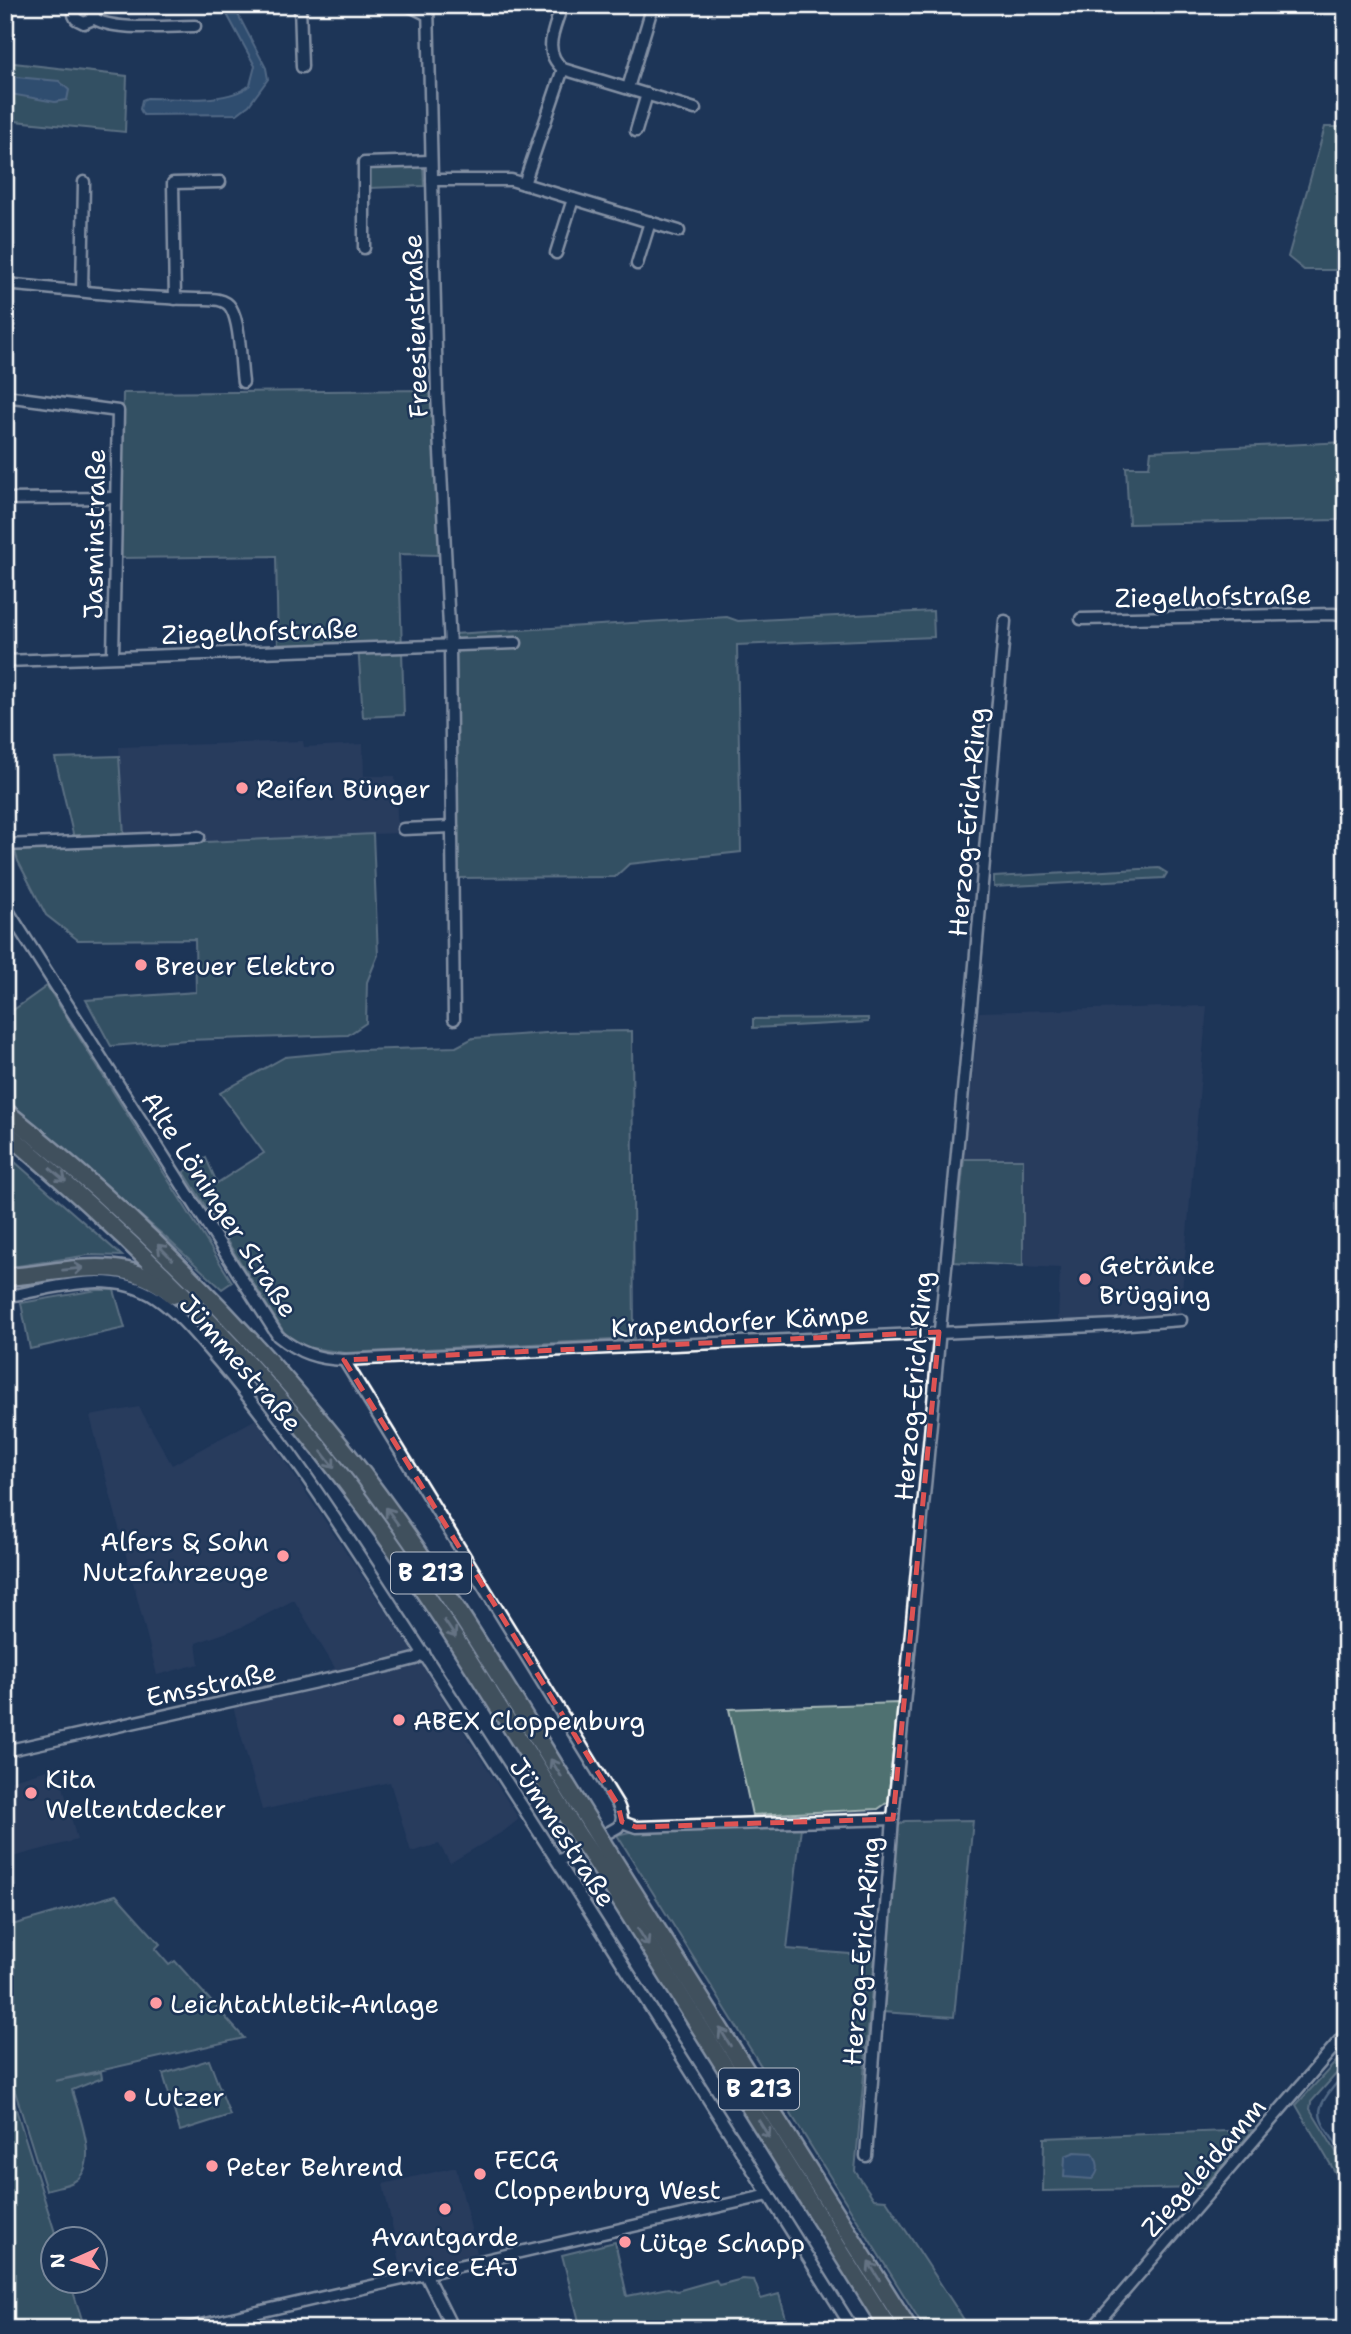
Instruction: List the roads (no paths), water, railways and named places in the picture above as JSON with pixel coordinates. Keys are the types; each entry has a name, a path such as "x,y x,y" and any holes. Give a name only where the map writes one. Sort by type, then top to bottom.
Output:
{"highway":[{"name":"B 213","path":"6,1111 80,1173 159,1245 223,1310 349,1457 409,1539 474,1638 585,1830"},
{"name":"B 213","path":"5,1132 72,1188 206,1317 269,1388 351,1489 412,1573 585,1830 889,2329"},
{"name":"B 213","path":"5,1277 78,1268 112,1267 144,1275 167,1290 201,1321 258,1384 269,1388"},
{"name":"B 213","path":"600,1854 909,2329"}],"street":[{"path":"78,5 74,11 76,19 84,23 92,18"},
{"path":"90,5 93,10 92,18"},
{"path":"300,5 302,67"},
{"path":"408,5 428,10"},
{"path":"562,5 550,47 555,62 563,69 695,108"},
{"path":"628,88 653,5"},
{"name":"Freesienstraße","path":"428,10 437,393 450,646 454,1018"},
{"path":"92,18 99,23 111,24 195,26"},
{"path":"524,184 563,69"},
{"path":"636,131 647,94"},
{"path":"364,248 364,163 432,161"},
{"path":"432,180 511,180 679,231"},
{"path":"82,291 83,182"},
{"path":"175,299 173,183 220,182"},
{"path":"556,253 573,199"},
{"path":"636,264 650,222"},
{"path":"5,284 175,299 215,299 225,302 231,308 236,328 243,382"},
{"name":"Jasminstraße","path":"5,396 118,411 113,656"},
{"path":"5,499 115,498"},
{"name":"Ziegelhofstraße","path":"1081,619 1333,614 1346,616"},
{"name":"Herzog-Erich-Ring","path":"866,2156 893,1819 973,989 1005,621"},
{"name":"Ziegelhofstraße","path":"5,661 516,643"},
{"path":"403,829 452,827"},
{"path":"5,845 200,837"},
{"name":"Alte Löninger Straße","path":"5,906 278,1336 293,1348 309,1355 344,1360"},
{"name":"Jümmestraße","path":"5,1297 100,1281 133,1287 165,1305 192,1331 241,1388 307,1475 424,1653 853,2329"},
{"name":"Krapendorfer Kämpe","path":"344,1360 1181,1320"},
{"path":"344,1360 622,1814 622,1822 618,1827 558,1861"},
{"name":"Emsstraße","path":"5,1751 368,1671 415,1659 424,1653"},
{"path":"622,1822 636,1828 893,1819"},
{"name":"Ziegeleidamm","path":"1092,2329 1346,2033"},
{"path":"184,2329 769,2195"},
{"path":"425,2273 453,2329"}],"waterway":[{"path":"1346,2072 1325,2098 1320,2115 1346,2159"}],"place":[{"name":"Reifen Bünger","path":"242,788"},
{"name":"Breuer Elektro","path":"141,965"},
{"name":"Getränke Brügging","path":"1085,1279"},
{"name":"Alfers & Sohn Nutzfahrzeuge","path":"283,1556"},
{"name":"ABEX Cloppenburg","path":"399,1720"},
{"name":"Kita Weltentdecker","path":"31,1793"},
{"name":"Leichtathletik-Anlage","path":"156,2003"},
{"name":"Lutzer","path":"130,2096"},
{"name":"Peter Behrend","path":"212,2166"},
{"name":"FECG Cloppenburg West","path":"480,2174"},
{"name":"Avantgarde Service EAJ","path":"445,2209"},
{"name":"Lütge Schapp","path":"625,2242"}]}
